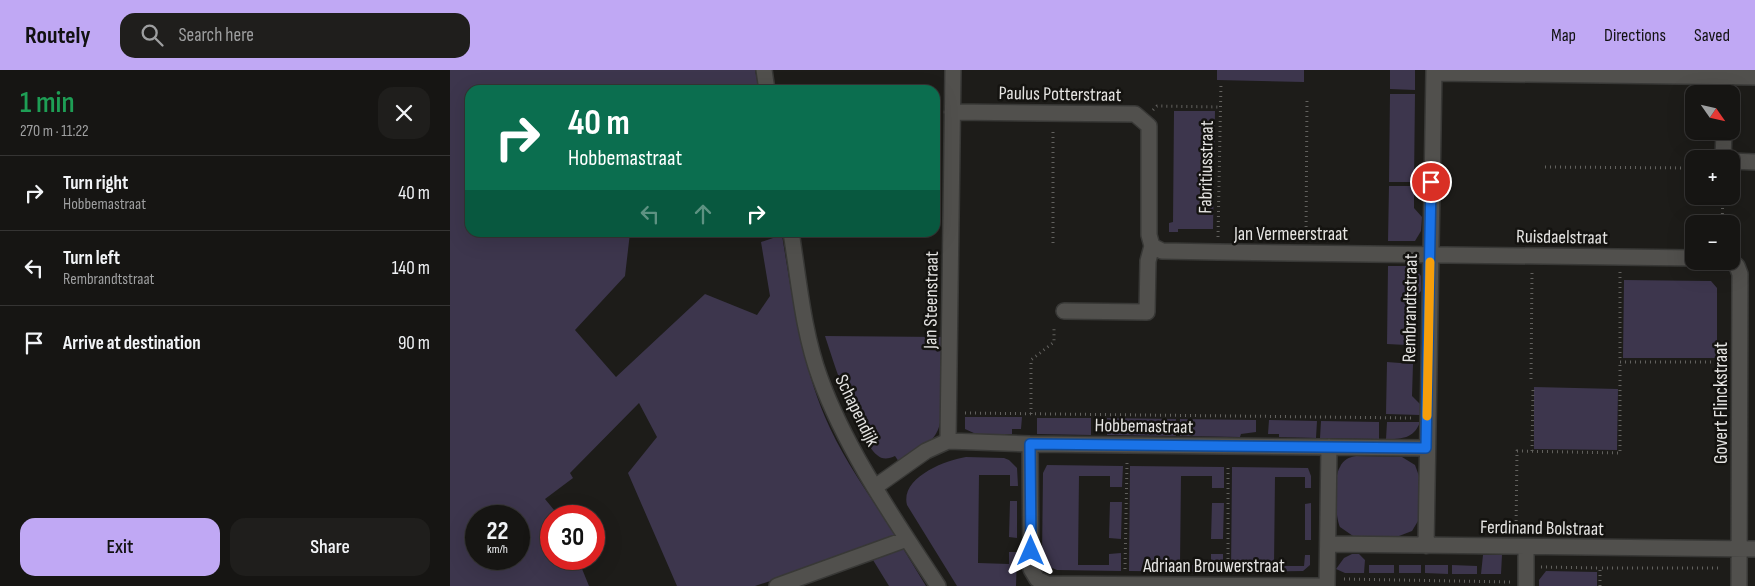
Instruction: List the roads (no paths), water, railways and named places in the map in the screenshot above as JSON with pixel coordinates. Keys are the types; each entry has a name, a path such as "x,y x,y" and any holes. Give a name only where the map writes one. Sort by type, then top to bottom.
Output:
{"street":[{"path":"764,70 767,85"},
{"name":"Jan Steenstraat","path":"948,441 952,70"},
{"path":"1434,71 1755,77"},
{"name":"Rembrandtstraat","path":"1426,546 1426,418 1434,71"},
{"path":"1724,85 1725,76"},
{"name":"Paulus Potterstraat","path":"952,112 1136,114 1149,126 1149,235 1152,246"},
{"path":"1740,162 1755,162"},
{"name":"Schapendijk","path":"792,237 809,340 820,378 847,438 875,487 938,586"},
{"path":"1064,311 1147,312 1148,260 1152,246"},
{"name":"Jan Vermeerstraat","path":"1152,246 1162,251 1430,254"},
{"name":"Ruisdaelstraat","path":"1430,254 1685,258"},
{"name":"Govert Flinckstraat","path":"1738,270 1739,586"},
{"name":"Hobbemastraat","path":"875,487 926,451 948,441 1030,444 1426,448"},
{"name":"Adriaan Brouwerstraat","path":"1030,444 1031,569 1037,579 1047,584 1324,584"},
{"path":"1324,584 1328,544 1329,447"},
{"path":"777,586 907,538"},
{"name":"Ferdinand Bolstraat","path":"1328,544 1521,548 1755,549"},
{"path":"1521,548 1526,578"}]}
